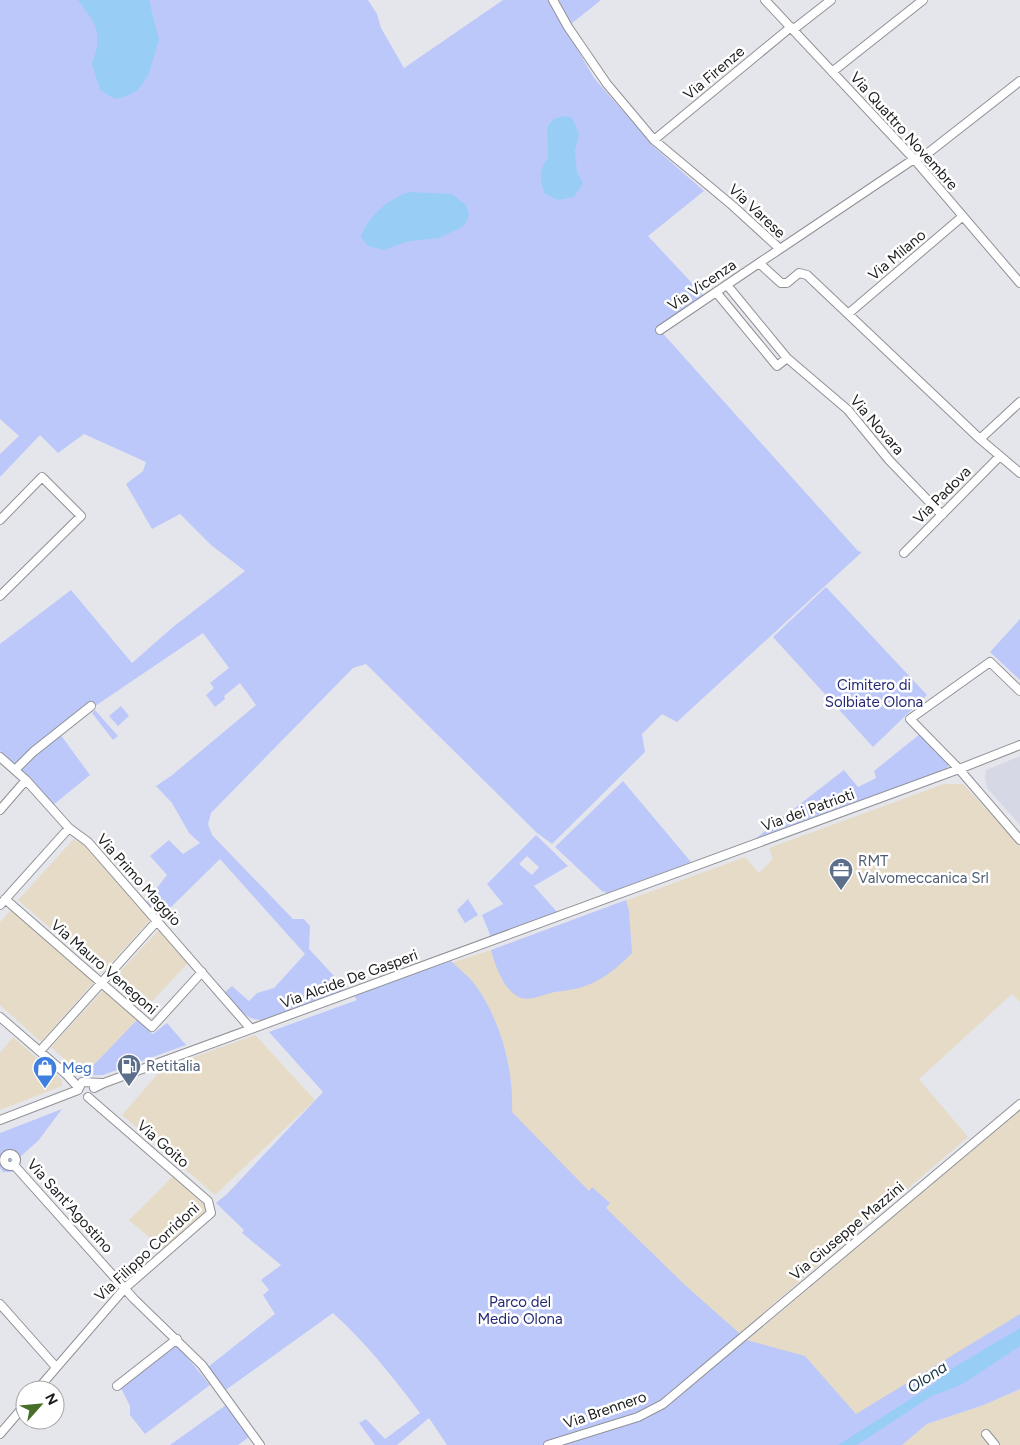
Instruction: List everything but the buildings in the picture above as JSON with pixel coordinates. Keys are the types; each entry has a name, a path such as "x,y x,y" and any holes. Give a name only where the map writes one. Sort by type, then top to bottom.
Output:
{"street":[{"name":"Via Varese","path":"554,0 568,27 607,84 654,140 733,206 780,249 759,263"},
{"name":"Via Quattro Novembre","path":"766,0 914,159 1020,283"},
{"name":"Via Firenze","path":"654,140 792,28 832,0"},
{"path":"832,72 924,0"},
{"path":"780,249 914,159 923,157 1020,80"},
{"name":"Via Milano","path":"848,314 963,216"},
{"path":"759,263 782,283 787,283 799,273 805,273 980,439 1020,473"},
{"name":"Via Vicenza","path":"660,330 759,263"},
{"name":"Via Novara","path":"727,285 787,358 848,410 889,460 942,515"},
{"path":"716,292 777,366 787,358"},
{"path":"980,439 1020,402"},
{"name":"Via Padova","path":"904,553 1000,456"},
{"path":"0,520 42,477 81,516 1,594"},
{"path":"1020,691 990,662 910,719 959,769 1020,840"},
{"path":"15,770 33,752 91,706"},
{"name":"Via dei Patrioti","path":"604,900 1020,745"},
{"name":"Via Primo Maggio","path":"0,757 26,780 69,828 88,842 251,1029"},
{"path":"0,810 26,780"},
{"path":"2,902 69,828"},
{"name":"Via Alcide De Gasperi","path":"81,1090 86,1080 94,1087 604,900"},
{"name":"Via Mauro Venegoni","path":"2,902 152,1027 202,972"},
{"path":"40,1051 156,921"},
{"name":"Via Goito","path":"0,1017 208,1201"},
{"path":"0,1120 94,1087"},
{"name":"Via Goito","path":"94,1087 102,1107"},
{"name":"Via Giuseppe Mazzini","path":"692,1378 1020,1104"},
{"name":"Via Sant'Agostino","path":"14,1164 125,1288 202,1365 260,1445"},
{"name":"Via Filippo Corridoni","path":"44,1380 125,1288 210,1216 212,1208 208,1201"},
{"path":"0,1304 55,1366"},
{"path":"117,1386 177,1340"},
{"name":"Via Brennero","path":"548,1445 646,1413 663,1404 692,1378"},
{"path":"0,1434 15,1417"},
{"path":"986,1434 995,1445"}],"shaded area":[{"path":"78,0 149,0 159,40 148,76 137,91 115,99 100,90 92,64 97,47 97,32 93,21"},
{"path":"567,116 572,118 579,134 575,151 577,172 583,183 574,197 558,200 545,194 541,173 548,157 547,130 549,125 558,118"},
{"path":"410,192 452,194 466,205 469,213 467,221 462,227 439,238 410,241 383,250 368,246 361,237 374,215 387,203"},
{"path":"1020,756 1020,825 987,788 985,777 986,770"},
{"path":"944,784 963,784 1020,846 1020,1002 1012,994 919,1079 968,1137 689,1376 682,1296 353,995 491,950 745,857 759,873 773,859 769,848"},
{"path":"74,839 83,844 150,920 102,973 18,900"},
{"path":"12,909 94,982 41,1042 0,1005 0,922"},
{"path":"159,930 188,963 143,1011 111,981"},
{"path":"102,991 105,991 137,1020 83,1076 51,1047"},
{"path":"255,1035 315,1100 215,1195 122,1115 163,1068"},
{"path":"13,1037 62,1080 62,1086 0,1110 0,1053"},
{"path":"1020,1109 1020,1316 815,1445 668,1408"},
{"path":"173,1176 204,1205 206,1214 164,1250 129,1220"},
{"path":"1020,1328 1020,1346 963,1384 932,1396 857,1445 838,1445 934,1384 941,1375"},
{"path":"1020,1389 1020,1445 902,1445 927,1424 984,1405"}],"green space":[{"path":"0,0 368,0 377,14 381,28 404,68 503,0 549,0 594,78 654,147 704,191 648,236 704,296 658,328 858,551 862,552 677,722 662,714 642,734 645,752 552,844 537,833 366,664 353,668 211,813 208,824 212,835 293,919 304,919 310,926 309,949 346,989 265,1020 258,1020 247,1016 224,993 232,986 249,1001 257,993 274,988 305,954 220,859 160,918 146,902 167,875 150,856 169,840 183,854 200,843 189,833 172,803 156,786 171,776 256,705 240,683 224,696 225,699 215,707 206,695 214,688 210,683 229,668 203,633 76,719 16,765 0,751 0,644 71,590 132,663 173,627 245,571 211,545 180,514 152,529 126,484 143,471 146,462 84,434 58,453 40,435 0,477 0,454 19,436 0,419"},
{"path":"558,0 601,0 571,24"},
{"name":"Cimitero di Solbiate Olona","path":"826,587 927,695 873,747 773,637"},
{"path":"1020,619 1020,680 990,652"},
{"path":"121,706 129,716 118,726 109,716"},
{"path":"95,710 118,736 113,740 92,713"},
{"path":"60,734 90,775 53,805 20,768"},
{"path":"920,734 949,764 947,769 755,839 844,770 858,787 876,778 874,771"},
{"path":"623,781 691,862 607,893 602,891 555,847"},
{"path":"536,835 568,866 534,886 557,912 491,937 482,915 503,904 487,884","holes":["527,856 539,867 532,875 519,864"]},
{"path":"468,899 478,915 465,923 457,910"},
{"path":"626,900 629,911 632,953 612,972 579,988 529,999 515,995 505,984 491,950"},
{"name":"Parco del Medio Olona","path":"451,961 473,982 483,996 498,1027 511,1078 512,1112 589,1191 592,1187 610,1203 606,1208 685,1285 747,1340 805,1356 856,1414 1020,1314 1020,1389 984,1405 927,1424 902,1445 447,1445 429,1418 397,1445 375,1445 359,1423 366,1419 385,1439 420,1413 379,1361 333,1313 223,1392 208,1367 275,1314 263,1295 269,1290 261,1280 281,1265 242,1233 244,1230 216,1203 227,1194 323,1092 269,1032 357,1000 353,995"},
{"path":"137,1020 153,1034 167,1023 186,1045 103,1075 83,1076"},
{"path":"62,1109 38,1141 21,1156 21,1163 13,1172 3,1172 0,1168 0,1133"},
{"path":"177,1345 210,1385 145,1434 130,1415 130,1406 121,1388"},
{"path":"226,1405 249,1437 238,1445 170,1445"}],"place":[{"name":"RMT Valvomeccanica Srl","path":"841,891"},
{"name":"Retitalia","path":"129,1087"},
{"name":"Meg","path":"45,1089"}],"water label":[{"name":"Olona","path":"927,1377"}]}
